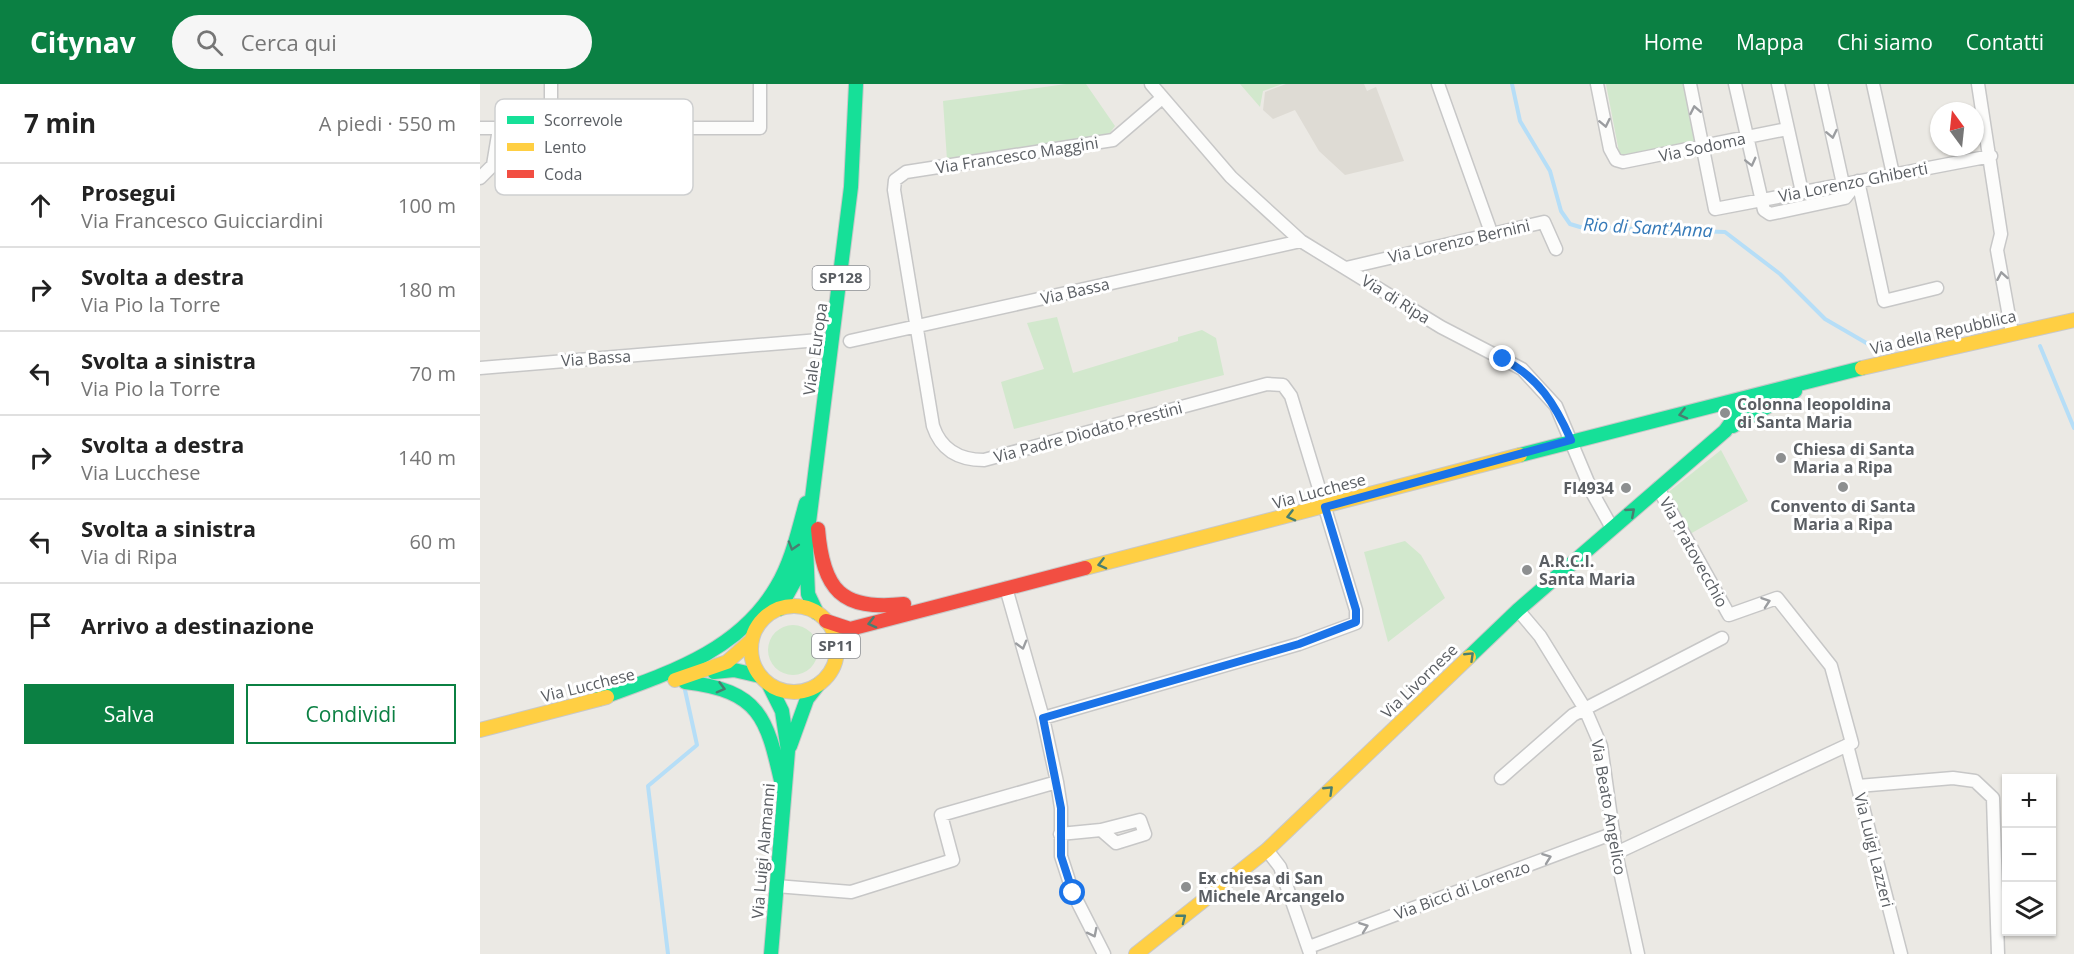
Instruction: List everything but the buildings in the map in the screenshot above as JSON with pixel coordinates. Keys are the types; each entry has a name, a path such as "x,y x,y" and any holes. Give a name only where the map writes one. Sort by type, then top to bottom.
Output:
{"main road":[{"name":"Viale Europa","path":"821,617 808,594 806,546 851,187 856,84"},
{"name":"Via della Repubblica","path":"1820,377 2074,320"},
{"name":"Via Lucchese","path":"705,672 737,657 752,640 761,621 779,609 798,607 838,627 850,628 1325,507 1571,440 1719,405 1820,377"},
{"name":"Via Livornese","path":"1136,954 1268,849 1518,610 1725,431 1820,377"},
{"name":"Via Livornese","path":"1719,405 1737,406 1740,410 1725,431"},
{"name":"SP128","path":"816,470 818,545 824,574 835,590 849,601 861,607 881,608 967,591 1006,588"},
{"name":"SP128","path":"598,699 691,664 717,650 761,610 777,586 789,558 816,470"},
{"name":"Viale Europa","path":"779,609 794,582 806,546"},
{"name":"SP11","path":"819,684 834,666 836,654 832,631 821,617"},
{"path":"752,640 752,659 764,680"},
{"name":"Via Lucchese","path":"480,730 705,672 734,670 764,680 789,692 809,689 819,684"},
{"name":"Via Luigi Alamanni","path":"764,680 782,711 788,751 771,954"},
{"path":"643,688 666,683 702,683 727,688 746,699 759,713 770,735 784,795"},
{"name":"Via Luigi Alamanni","path":"788,751 807,699 819,684"}],"street":[{"path":"693,128 760,128 760,84"},
{"name":"Via di Ripa","path":"1151,84 1231,177 1301,241 1441,327 1522,369 1556,406 1593,494 1612,528"},
{"path":"1438,84 1492,235"},
{"name":"Via Sodoma","path":"1597,84 1610,149 1616,160 1632,161 1787,129"},
{"path":"1690,84 1703,148"},
{"path":"1735,84 1745,138 1764,210 1770,214 1845,198 1858,182"},
{"path":"1778,84 1802,192"},
{"path":"1821,84 1843,184"},
{"path":"1874,84 1893,174"},
{"path":"1978,84 1991,156 2001,234 1997,250 2012,333"},
{"name":"Via Francesco Maggini","path":"895,180 906,172 1113,140 1162,98"},
{"path":"480,128 495,129"},
{"name":"Via Lorenzo Ghiberti","path":"1703,148 1715,209 1991,156"},
{"path":"480,178 494,165 495,158"},
{"name":"Via Padre Diodato Prestini","path":"895,180 894,190 938,440 947,450 971,460 989,459 1267,384 1283,385 1291,396 1325,507"},
{"path":"1858,182 1884,301 1936,288"},
{"name":"Via Lorenzo Bernini","path":"1346,268 1545,222 1556,249"},
{"name":"Via Bassa","path":"850,341 918,328 1301,241"},
{"name":"Via Bassa","path":"480,368 819,340"},
{"name":"Via Pratovecchio","path":"1658,488 1729,615 1777,598 1831,666 1850,744"},
{"path":"1043,718 1299,644 1356,622 1356,610 1325,507"},
{"path":"1006,588 1043,718 1057,782 1061,808 1061,856 1073,893 1104,954"},
{"name":"Via Beato Angelico","path":"1518,610 1540,636 1585,709 1601,746 1616,853 1638,954"},
{"path":"1502,778 1573,715 1722,638"},
{"path":"1616,853 1850,744"},
{"name":"Via Luigi Lazzeri","path":"1850,744 1858,786 1901,954"},
{"path":"1858,786 1953,778 1975,781 1993,798 1998,954"},
{"path":"776,886 851,892 953,860 941,815 1057,782"},
{"path":"1060,834 1101,830"},
{"name":"Via Bicci di Lorenzo","path":"1309,950 1614,833"},
{"path":"1268,849 1280,867 1309,950"}],"shaded area":[{"path":"1286,84 1364,84 1367,91 1376,87 1404,161 1345,175 1319,151 1295,110 1273,119 1263,110 1265,92"}],"green space":[{"path":"1066,84 1086,84 1115,126 1107,137 947,160 943,101"},
{"path":"1240,84 1282,84 1263,91 1260,107"},
{"path":"1606,84 1684,84 1695,144 1620,157"},
{"path":"1057,317 1073,373 1178,341 1178,337 1202,330 1216,338 1224,375 1014,429 1001,382 1044,369 1027,323"},
{"path":"1721,450 1748,501 1690,534 1666,494"},
{"path":"1405,541 1421,555 1445,598 1388,642 1364,552"},
{"path":"788,625 798,625 811,632 818,645 818,655 811,668 798,675 788,675 779,671 772,664 768,655 768,645 772,636 779,629"}],"waterway":[{"name":"Rio di Sant'Anna","path":"1512,84 1520,121 1550,171 1561,211 1570,224 1580,227 1725,232 1780,274 1825,319 1875,348"},
{"name":"Rio di Sant'Anna","path":"2040,346 2074,428"},
{"path":"668,954 648,786 697,745 685,690"}],"traffic: fast":[{"path":"817,613 808,594 806,546 851,187 856,84"},
{"path":"1520,455 1862,368"},
{"path":"1733,426 1795,391"},
{"path":"1469,657 1518,610 1725,431 1740,410 1737,406 1721,405"},
{"path":"598,699 675,670 722,644 743,628 761,609 777,586 794,546 806,503"},
{"path":"779,609 794,582 802,559"},
{"path":"714,672 734,670 760,676"},
{"path":"685,682 711,686 731,693 746,702 757,713 766,727 772,744 783,789"},
{"path":"769,685 782,711 788,751 771,954"},
{"path":"790,746 807,699 818,685"}],"traffic: slow":[{"path":"1862,368 2074,320"},
{"path":"1085,568 1520,455"},
{"path":"794,606 818,613 830,625 837,649 830,673 818,685 794,692 770,685 758,673 751,649 758,625 770,613 794,606"},
{"path":"675,680 727,662 752,640"},
{"path":"1136,954 1267,850 1469,657"},
{"path":"480,730 607,697"}],"traffic: jam":[{"path":"818,529 825,567 839,592 865,604 904,604"},
{"path":"826,621 850,629 1085,568"}],"place":[{"name":"Colonna leopoldina di Santa Maria","path":"1725,413"},
{"name":"Chiesa di Santa Maria a Ripa","path":"1781,458"},
{"name":"Convento di Santa Maria a Ripa","path":"1843,487"},
{"name":"FI4934","path":"1626,488"},
{"name":"A.R.C.I. Santa Maria","path":"1527,570"},
{"name":"Ex chiesa di San Michele Arcangelo","path":"1186,887"}],"route":[{"path":"1073,893 1061,856 1061,808 1043,718 1299,644 1344,629 1356,622 1356,610 1325,507 1571,440 1556,406 1522,369 1503,359"}]}
